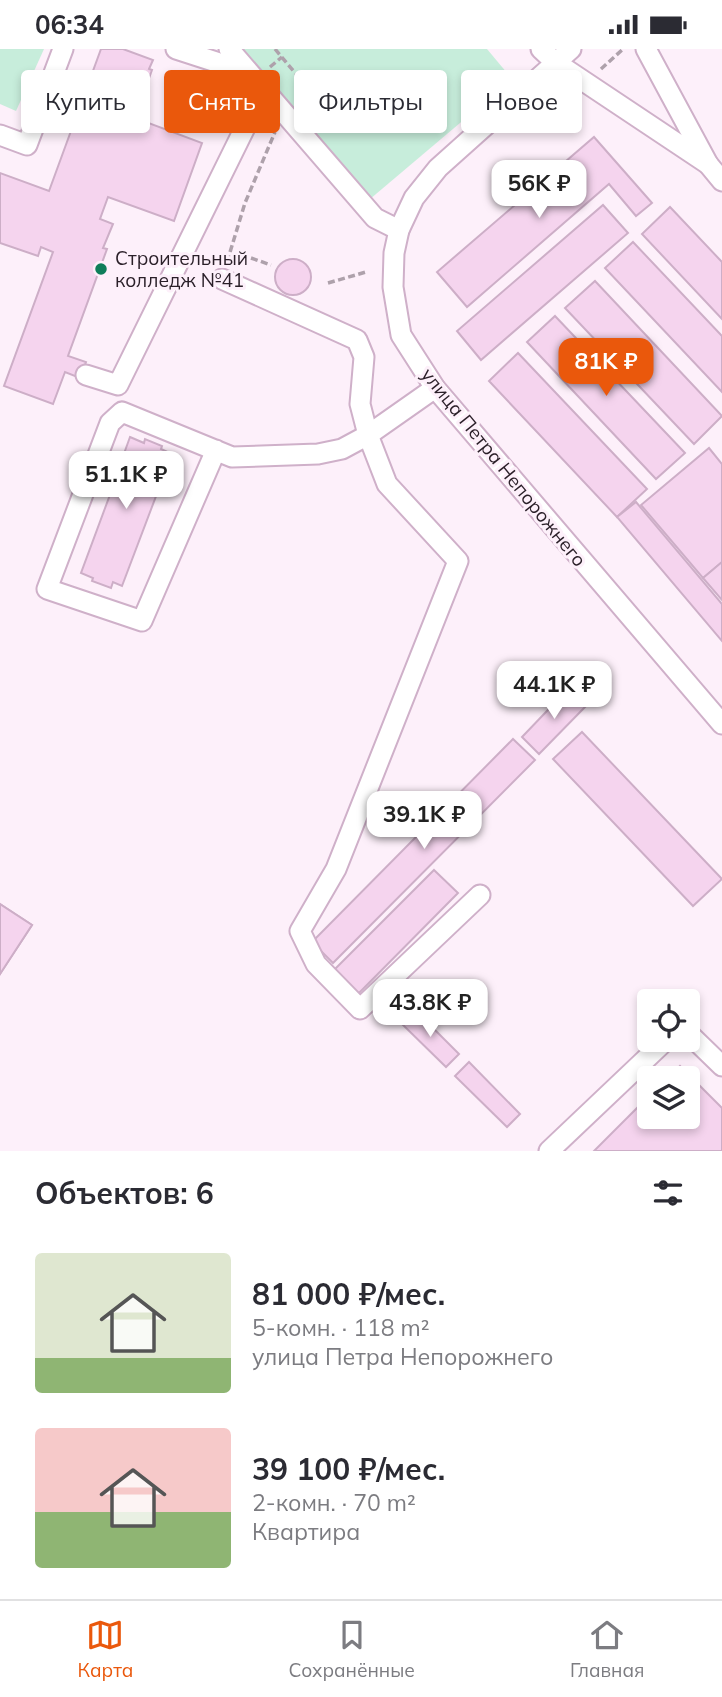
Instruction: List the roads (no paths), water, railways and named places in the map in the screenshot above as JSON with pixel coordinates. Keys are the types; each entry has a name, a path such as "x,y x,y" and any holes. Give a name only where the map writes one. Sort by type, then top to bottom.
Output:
{"street":[{"path":"0,135 27,145 63,49"},
{"path":"176,49 242,70"},
{"path":"229,49 246,70"},
{"name":"улица Петра Непорожнего","path":"571,49 548,56 438,168 414,198 399,230 394,253 393,287 401,335 435,388 722,725"},
{"path":"646,49 708,164 722,181"},
{"path":"548,56 708,164"},
{"path":"280,109 375,218 399,230"},
{"path":"86,375 117,385 242,133"},
{"path":"222,279 357,339 364,357 360,404 368,435 387,484 458,561 336,869 300,930 316,964 360,1009 480,895"},
{"path":"216,450 142,621 47,589 110,423 122,412 216,450 232,457 318,454 342,449 368,435 435,388"},
{"path":"700,1045 722,1066"},
{"path":"549,1151 653,1052"}],"place":[{"name":"Строительный колледж №41","path":"101,269"}]}
